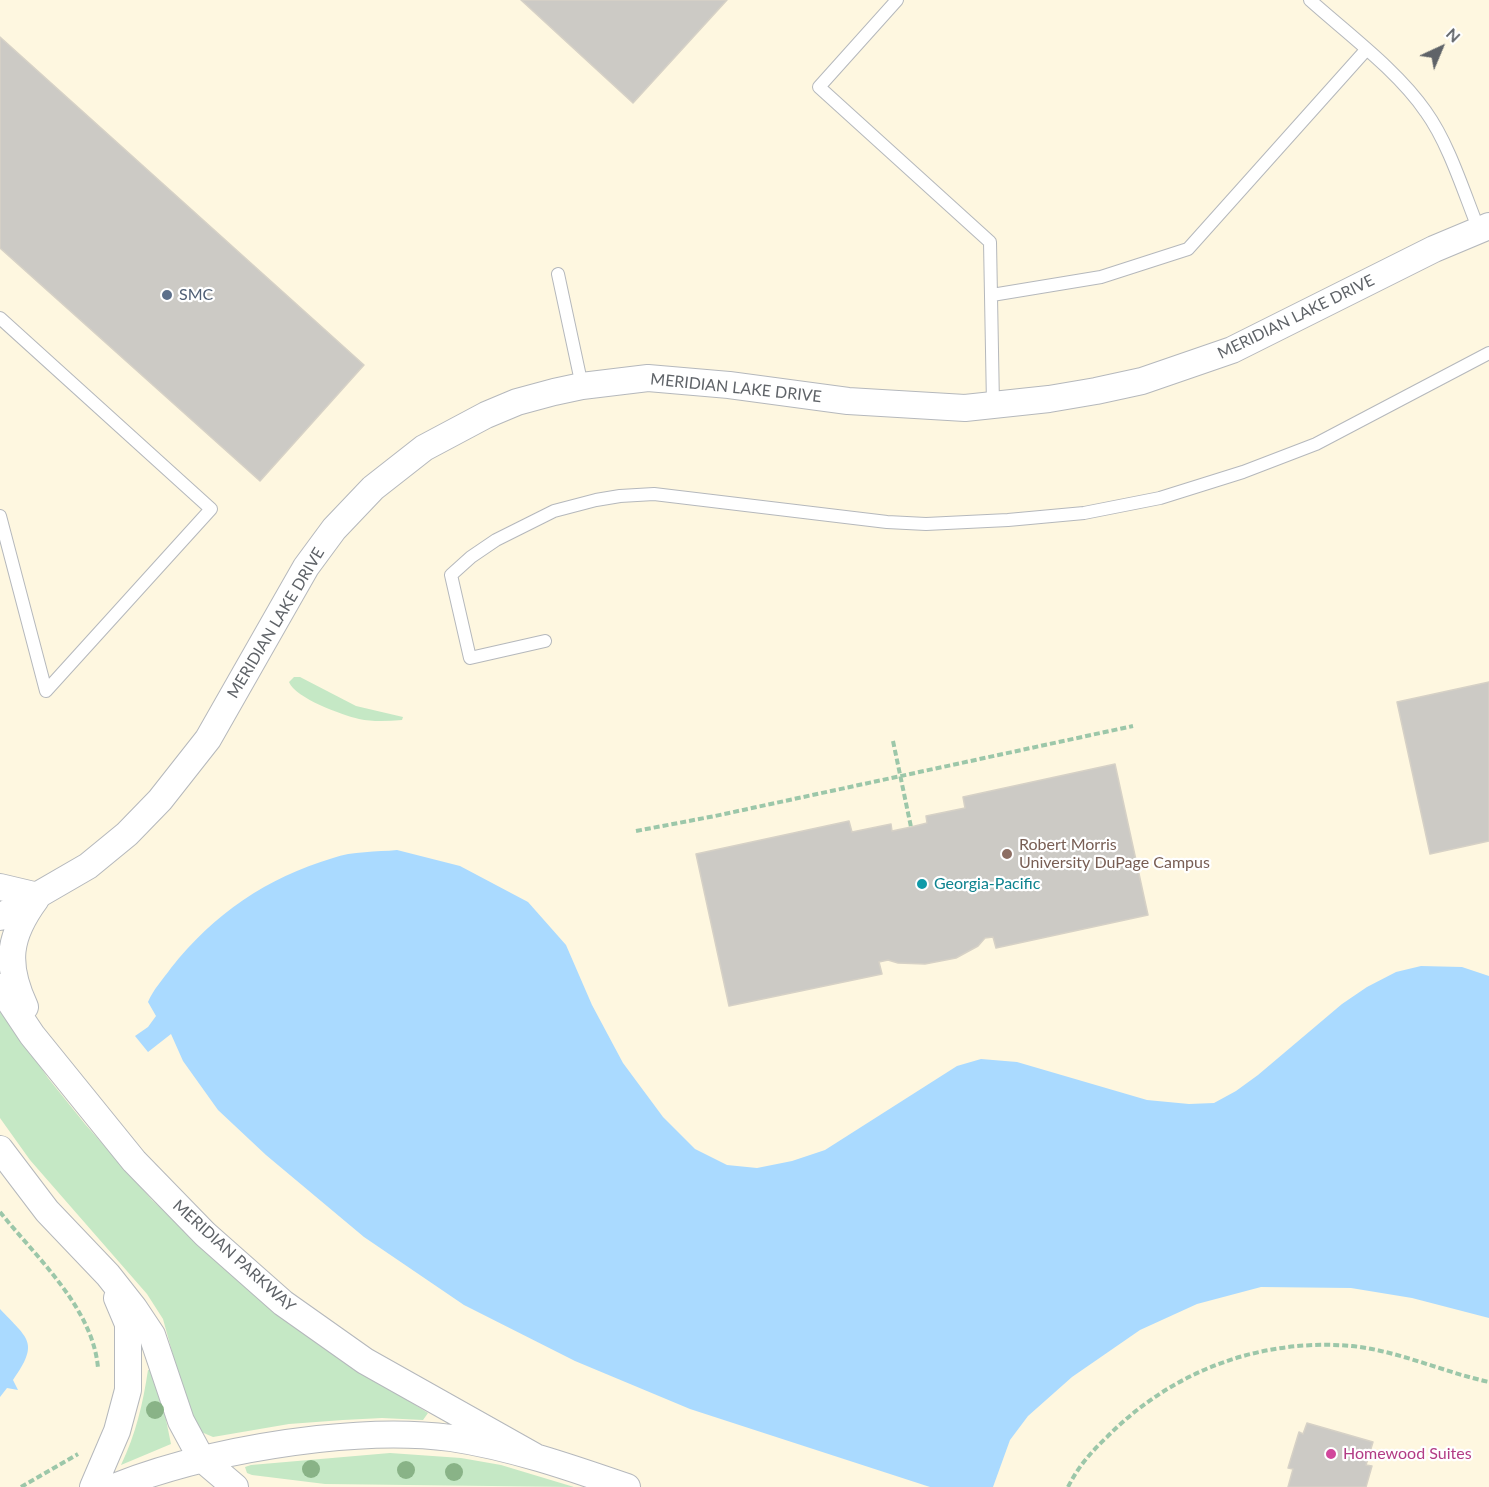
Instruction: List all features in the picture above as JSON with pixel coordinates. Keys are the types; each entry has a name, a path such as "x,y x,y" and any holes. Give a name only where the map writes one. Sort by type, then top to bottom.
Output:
{"street":[{"name":"MERIDIAN LAKE DRIVE","path":"0,917 88,866 127,834 166,792 208,739 306,567 334,529 373,488 424,448 457,429 517,402 582,386 648,378 889,404 965,408 1049,399 1096,391 1142,381 1265,335 1434,249 1484,228"},
{"path":"0,887 38,896"},
{"name":"MERIDIAN PARKWAY","path":"38,896 26,912 16,932 12,955 13,973 18,991 36,1029 62,1071"},
{"name":"MERIDIAN PARKWAY","path":"0,987 32,1035 134,1161 205,1234 283,1303 365,1361 534,1456"},
{"path":"0,1149 47,1211 108,1275 134,1308 152,1335 181,1421 201,1458 235,1487"},
{"path":"93,1487 117,1431 128,1389 128,1324 108,1275"},
{"name":"MERIDIAN PARKWAY","path":"114,1487 201,1458 276,1444 358,1435 403,1434 451,1438 534,1456 627,1487"}],"lane":[{"path":"897,0 819,87 990,242 993,405"},
{"path":"1310,0 1403,85 1428,114 1484,228"},
{"path":"992,295 1101,277 1188,249 1366,50"},
{"path":"558,274 582,386"},
{"path":"0,318 211,509 46,691 0,516"},
{"path":"545,641 470,658 451,575 471,557 496,540 554,511 596,500 654,494 887,522 926,524 1084,513 1160,498 1243,472 1316,444 1489,353"}],"path":[{"path":"636,831 1133,726"},
{"path":"893,741 911,827"},
{"path":"0,1212 60,1284 85,1322 97,1355 99,1378"},
{"path":"1068,1487 1074,1473 1088,1456 1117,1426 1154,1395 1204,1370 1272,1348 1310,1344 1354,1347 1392,1354 1489,1382"},
{"path":"21,1487 81,1453"}],"shaded area":[{"path":"0,0 1489,0 1489,1487 0,1487"}],"green space":[{"path":"294,677 300,677 356,706 403,717 402,720 364,720 331,710 309,700 293,688 289,682"},
{"path":"0,1006 48,1078 152,1200 212,1255 345,1361 428,1413 423,1420 382,1418 289,1424 213,1437 199,1431 187,1406 163,1319 147,1294 30,1160 0,1118"},
{"path":"148,1370 156,1371 171,1444 121,1465 138,1418"},
{"path":"390,1453 461,1458 501,1465 574,1487 325,1484 252,1475 247,1473 245,1467"}],"water":[{"path":"397,850 460,866 528,902 566,945 592,1005 623,1063 663,1117 695,1149 727,1165 757,1168 792,1161 825,1150 957,1066 981,1059 1017,1062 1147,1100 1189,1104 1214,1103 1258,1075 1342,1004 1367,987 1396,972 1421,966 1462,967 1489,976 1489,1318 1412,1298 1351,1288 1261,1287 1197,1304 1140,1330 1072,1377 1028,1416 1010,1440 993,1487 930,1487 690,1409 575,1361 464,1305 364,1237 266,1155 218,1110 183,1061 171,1034 148,1052 135,1036 148,1027 156,1016 148,1002 171,968 205,931 243,900 285,876 333,858 356,853"},
{"path":"0,1309 24,1335 28,1349 13,1380 18,1390 7,1388 0,1397"}],"building":[{"path":"521,0 727,0 633,103"},
{"path":"0,37 364,365 260,481 0,248"},
{"path":"1489,682 1489,841 1430,854 1397,702"},
{"name":"Georgia-Pacific","path":"1115,764 1148,915 996,948 993,937 985,938 978,946 956,958 925,964 898,963 888,960 879,962 882,974 729,1006 696,854 849,821 852,832 891,824 892,831 911,827 927,823 926,816 965,808 963,797"},
{"name":"Homewood Suites","path":"1307,1423 1373,1442 1366,1465 1372,1466 1366,1487 1288,1487 1293,1469 1288,1468 1299,1432 1303,1434"}],"place":[{"name":"SMC","path":"167,295"},
{"name":"Robert Morris University DuPage Campus","path":"1007,854"},
{"name":"Georgia-Pacific","path":"922,884"},
{"name":"Homewood Suites","path":"1331,1454"}]}
